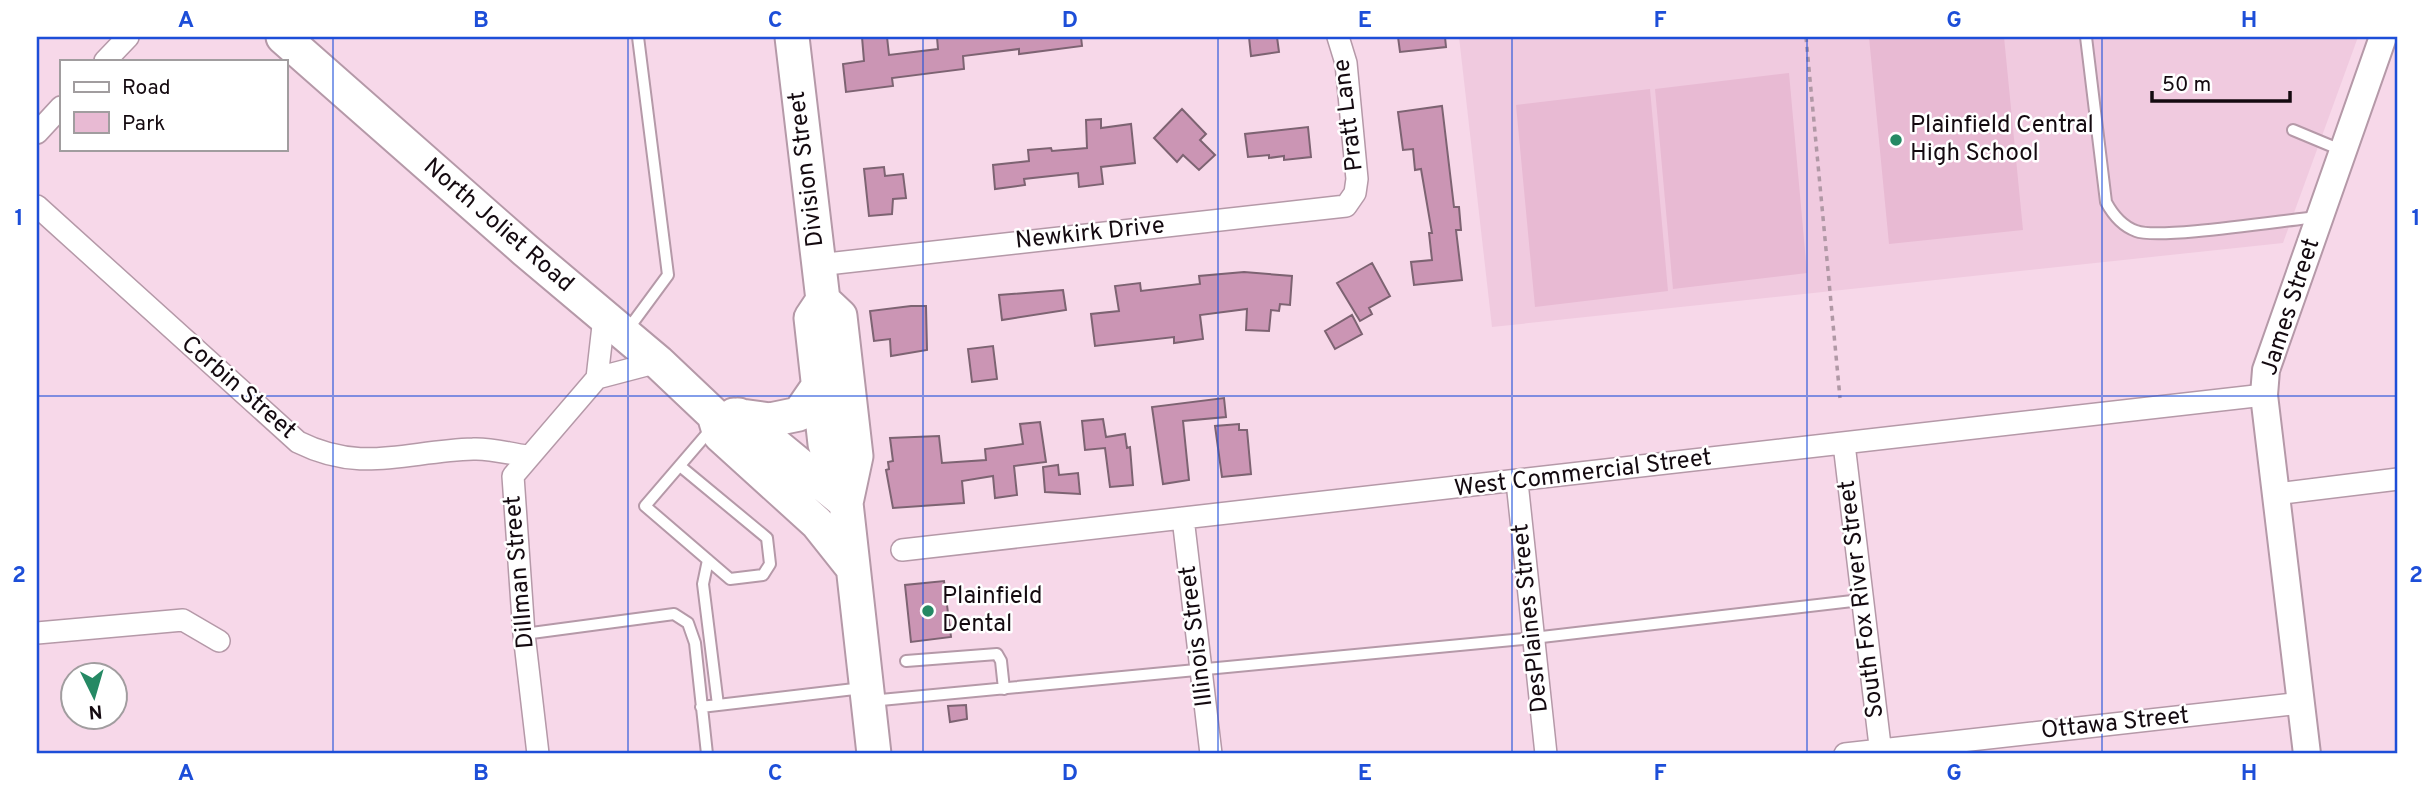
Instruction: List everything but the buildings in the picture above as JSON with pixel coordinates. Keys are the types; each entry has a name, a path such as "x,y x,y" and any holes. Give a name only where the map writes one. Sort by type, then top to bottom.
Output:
{"main road":[{"name":"North Joliet Road","path":"283,37 723,418 846,503"},
{"name":"Division Street","path":"792,37 823,300 840,316 856,456 846,503"},
{"name":"Division Street","path":"823,300 811,318 825,444 846,503"},
{"path":"723,418 770,420 799,414 819,385"},
{"name":"North Joliet Road","path":"723,418 720,435 817,523 852,567"},
{"path":"846,503 874,754"}],"street":[{"path":"106,60 128,37"},
{"name":"Pratt Lane","path":"1338,37 1346,63 1357,179 1355,193"},
{"name":"James Street","path":"2307,754 2264,395 2266,370 2384,37"},
{"path":"37,132 60,108"},
{"name":"Newkirk Drive","path":"818,265 1346,206 1355,193"},
{"name":"Corbin Street","path":"37,206 298,442 325,455 359,460 476,448 527,456"},
{"path":"597,378 614,326"},
{"path":"597,378 658,362"},
{"name":"Dillman Street","path":"538,754 524,634 513,476 527,456 597,378"},
{"name":"West Commercial Street","path":"902,550 2264,395"},
{"name":"South Fox River Street","path":"1844,444 1881,752"},
{"path":"2276,494 2398,479"},
{"name":"DesPlaines Street","path":"1517,482 1546,754"},
{"name":"Illinois Street","path":"1183,518 1211,754"},
{"path":"37,633 183,620 219,641"},
{"name":"Ottawa Street","path":"1845,754 2301,703"}],"lane":[{"path":"614,326 668,275 638,37"},
{"path":"2086,37 2106,202 2113,216 2124,225 2150,235 2321,216"},
{"path":"2293,130 2344,151"},
{"path":"680,466 767,538 770,564 763,575 730,579 645,506 680,466 723,418"},
{"path":"708,560 703,584 718,705"},
{"path":"701,707 867,695 1004,689 1533,638 1861,600"},
{"path":"524,634 674,614 688,623 695,643 707,754"},
{"path":"905,661 997,654 1001,661 1004,689"}],"path":[{"path":"1807,37 1840,398"}],"shaded area":[{"name":"Plainfield Central High School","path":"1459,37 2358,37 2283,243 1492,327"}],"green space":[{"path":"1869,37 2004,37 2023,230 1889,244"},
{"path":"1789,73 1807,273 1673,289 1655,89"},
{"path":"1650,89 1668,291 1535,307 1516,105"}],"place":[{"name":"Plainfield Central High School","path":"1896,140"},
{"name":"Plainfield Dental","path":"928,611"}]}
